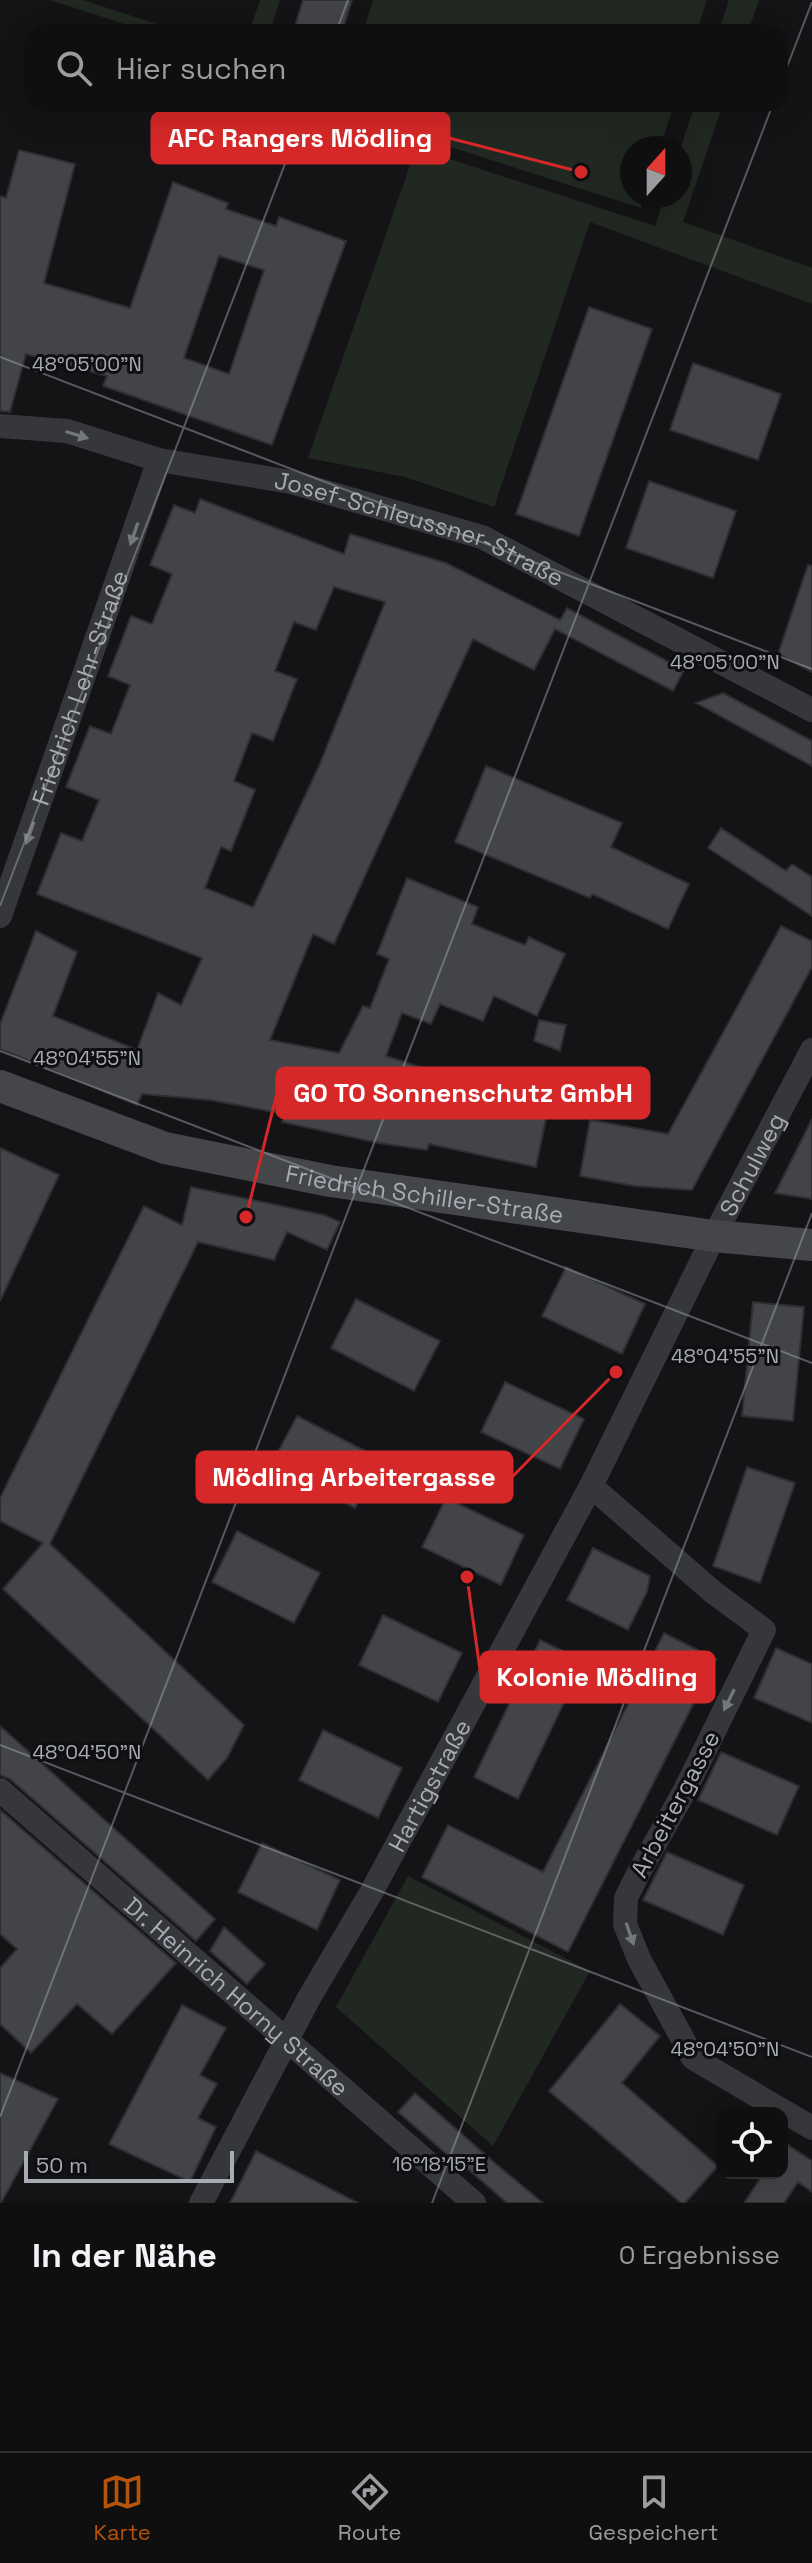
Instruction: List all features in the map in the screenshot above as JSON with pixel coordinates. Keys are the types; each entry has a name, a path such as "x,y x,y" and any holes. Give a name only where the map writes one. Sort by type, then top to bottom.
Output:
{"street":[{"name":"Josef-Schleussner-Straße","path":"0,426 67,431 159,460 291,482 482,537 812,710"},
{"name":"Friedrich Lehr-Straße","path":"0,916 159,460"},
{"name":"Schulweg","path":"714,1236 812,1050"},
{"name":"Friedrich Schiller-Straße","path":"0,1086 165,1148 330,1181 714,1236 812,1245"},
{"name":"Hartigstraße","path":"201,2203 591,1486 714,1236"},
{"name":"Arbeitergasse","path":"591,1486 713,1592 764,1630 685,1790 626,1898 625,1924 639,1959 693,2058 812,2128"},
{"name":"Dr. Heinrich Horny Straße","path":"0,1790 474,2203"}],"shaded area":[{"path":"50,0 83,0 156,24 124,24"},
{"path":"260,0 280,0 272,24 252,24"},
{"path":"373,0 707,0 700,24 366,24"},
{"path":"729,0 759,0 751,24 721,24"},
{"path":"341,112 671,112 664,136 620,136 620,201"},
{"path":"692,112 720,112 692,195 692,136 685,136"},
{"path":"416,148 655,226 661,208 688,208 683,222 812,268 812,304 590,222 494,507 405,477 308,458"},
{"path":"408,1876 590,1971 493,2146 336,2007"}],"building":[{"path":"303,0 352,0 344,24 296,24"},
{"path":"19,150 75,164 44,283 130,308 173,182 228,203 226,209 276,226 279,217 346,241 272,445 103,386 107,376 26,354 10,412 0,411 0,196 6,198","holes":["219,256 264,270 229,374 184,358"]},
{"path":"589,307 652,329 579,536 516,514"},
{"path":"693,363 781,394 758,460 670,430"},
{"path":"649,481 736,511 713,578 626,548"},
{"path":"200,499 344,554 350,534 446,563 560,620 567,608 684,670 673,691 555,629 534,670 473,639 334,944 313,934 270,1040 339,1053 363,1006 370,1008 389,959 377,954 407,878 478,907 472,924 525,945 529,937 565,954 537,1016 494,996 483,1021 440,1004 431,1024 402,1013 386,1056 485,1088 489,1068 553,1085 536,1167 429,1144 427,1150 379,1143 282,1122 285,1114 210,1100 142,1094 137,1105 0,1049 0,1024 36,931 77,952 53,1016 137,1050 158,993 181,1005 202,958 37,894 61,833 82,841 99,800 66,787 90,726 111,734 130,685 108,676 131,616 152,624 172,574 150,565 174,505 195,513","holes":["334,587 385,602 319,766 253,907 205,888 221,847 231,851 255,790 234,781 252,733 273,741 297,679 275,671 294,622 316,630"]},
{"path":"808,565 812,566 812,672 778,654"},
{"path":"723,693 812,741 812,766 696,703"},
{"path":"486,766 622,823 611,847 689,884 668,929 592,894 590,898 455,842"},
{"path":"721,828 786,871 792,864 812,877 812,916 708,848"},
{"path":"781,926 812,941 812,967 692,1190 634,1186 580,1176 590,1120 668,1134"},
{"path":"539,1020 566,1025 560,1051 534,1041"},
{"path":"812,1119 812,1199 775,1193"},
{"path":"0,1148 59,1175 0,1301"},
{"path":"191,1187 324,1215 340,1222 327,1250 287,1232 274,1260 198,1242 50,1544 244,1725 227,1758 208,1780 3,1589 43,1543 0,1521 0,1498 144,1206 182,1225"},
{"path":"566,1267 645,1304 622,1354 542,1316"},
{"path":"356,1299 440,1341 414,1391 331,1348"},
{"path":"753,1302 804,1307 793,1421 742,1416"},
{"path":"505,1382 584,1419 560,1469 481,1432"},
{"path":"297,1416 381,1459 355,1508 271,1465"},
{"path":"747,1467 795,1483 760,1583 713,1566"},
{"path":"446,1498 524,1535 501,1585 422,1547"},
{"path":"237,1531 320,1573 294,1623 212,1582"},
{"path":"593,1548 650,1576 647,1592 628,1630 567,1600"},
{"path":"383,1615 462,1653 438,1702 359,1665"},
{"path":"664,1633 716,1659 568,1952 422,1877 448,1825 543,1872"},
{"path":"540,1640 584,1661 518,1799 474,1777"},
{"path":"776,1648 812,1664 812,1723 754,1698"},
{"path":"0,1726 215,1919 196,1941 10,1779 0,1775"},
{"path":"323,1730 402,1768 378,1818 299,1780"},
{"path":"721,1752 799,1786 777,1835 698,1800"},
{"path":"0,1810 176,1963 112,2034 77,2004 31,2053 0,2024 0,1968 17,1949 0,1934"},
{"path":"262,1843 340,1880 317,1930 238,1892"},
{"path":"667,1852 744,1885 723,1935 643,1900"},
{"path":"224,1927 265,1964 247,1984 210,1951"},
{"path":"620,2004 660,2036 622,2083 716,2164 716,2168 685,2203 681,2203 549,2091"},
{"path":"182,2005 226,2028 200,2075 217,2084 198,2118 216,2127 190,2182 109,2144"},
{"path":"0,2073 58,2099 1,2203 0,2203"},
{"path":"415,2093 543,2203 507,2203 468,2169 466,2171 398,2112"},
{"path":"788,2145 812,2161 812,2192 798,2182 784,2203 744,2203 760,2179 788,2179"},
{"path":"256,2151 358,2203 230,2203"}],"place":[{"name":"AFC Rangers Mödling","path":"581,172"},
{"name":"GO TO Sonnenschutz GmbH","path":"246,1217"},
{"name":"Mödling Arbeitergasse","path":"616,1372"},
{"name":"Kolonie Mödling","path":"467,1577"}]}
